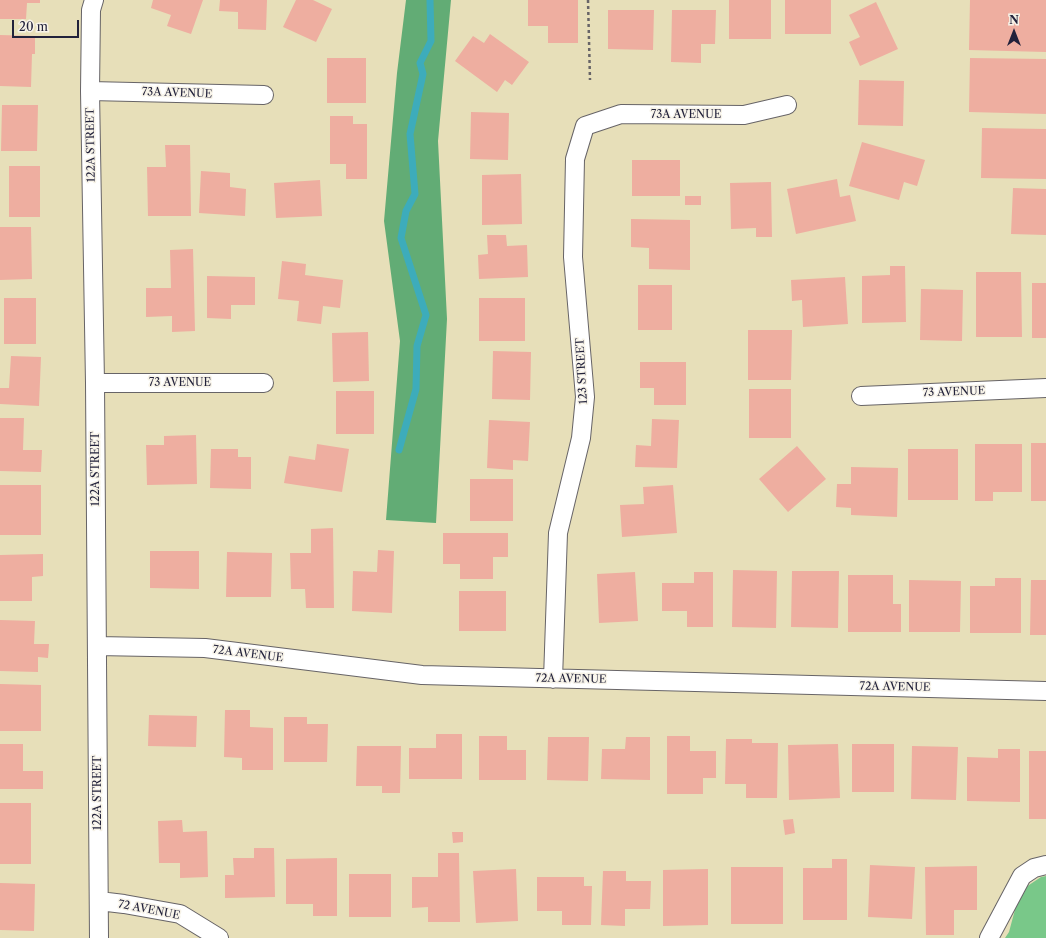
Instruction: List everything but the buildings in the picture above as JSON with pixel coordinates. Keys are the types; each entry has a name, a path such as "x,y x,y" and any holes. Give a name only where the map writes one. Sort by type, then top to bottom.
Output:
{"street":[{"name":"122A STREET","path":"94,0 91,10 90,91 95,383 99,938"},
{"name":"73A AVENUE","path":"90,91 264,95"},
{"name":"73A AVENUE","path":"580,120 622,114 744,115 787,105"},
{"name":"123 STREET","path":"553,679 558,533 581,438 585,397 573,257 575,159 580,120"},
{"name":"73 AVENUE","path":"95,383 264,383"},
{"name":"73 AVENUE","path":"861,396 1046,388"},
{"name":"72A AVENUE","path":"97,646 205,648 422,675 1046,691"},
{"path":"989,938 1022,876 1034,868 1046,865"},
{"name":"72 AVENUE","path":"98,902 124,904 180,914 219,938"}],"path":[{"path":"588,0 590,80"}],"green space":[{"path":"406,0 451,0 438,141 447,319 436,523 386,520 400,341 384,221 397,73"},
{"path":"1046,876 1046,938 1005,938 1009,932 1020,891 1041,877"}],"waterway":[{"path":"399,450 416,389 417,346 426,315 401,238 406,211 415,194 410,134 423,74 420,63 431,41 430,0"}]}
